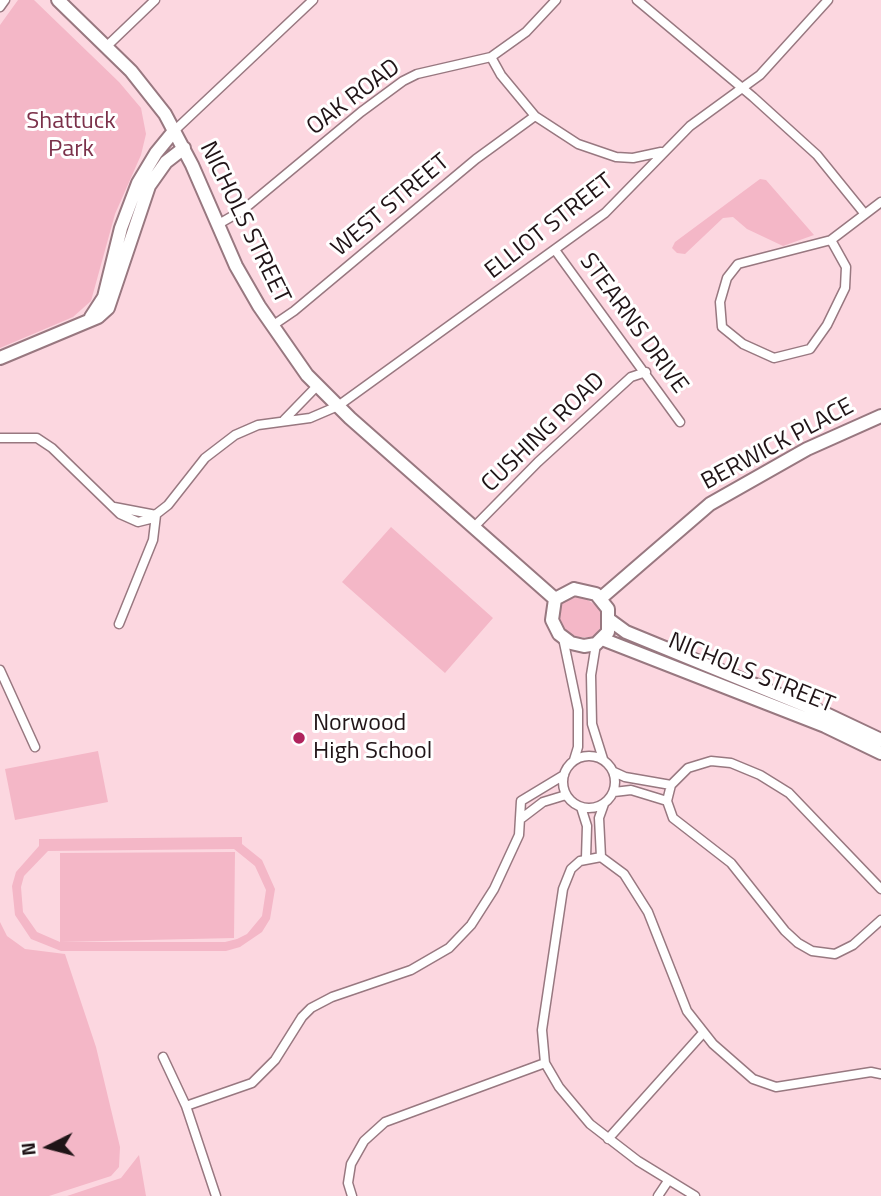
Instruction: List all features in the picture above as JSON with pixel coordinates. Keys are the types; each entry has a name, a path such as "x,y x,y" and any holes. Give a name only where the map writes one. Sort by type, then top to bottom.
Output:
{"main road":[{"name":"NICHOLS STREET","path":"58,0 143,84 184,148 236,266 272,326 317,386 555,599"},
{"path":"118,260 138,183 156,153 174,131"},
{"path":"0,358 85,322 104,298 149,186 166,162 184,148"},
{"name":"BERWICK PLACE","path":"601,598 709,504 807,449 881,416"},
{"path":"574,589 589,591 601,598 611,621 608,632 599,642 577,645 563,638 552,620 555,599 574,589"},
{"name":"NICHOLS STREET","path":"611,621 626,632 806,712 881,753"},
{"name":"NICHOLS STREET","path":"599,642 881,740"}],"street":[{"path":"0,7 5,0"},
{"path":"107,46 155,0"},
{"path":"174,131 313,0"},
{"name":"OAK ROAD","path":"218,225 243,210 361,112 403,81 417,74 491,57 526,32 556,0"},
{"path":"638,0 817,155 864,213"},
{"name":"ELLIOT STREET","path":"156,515 205,458 224,442 247,429 284,420 310,418 338,406 555,250 627,194 661,152 690,126 760,75 828,0"},
{"path":"491,57 501,75 535,116 578,144 597,152 633,158 661,152"},
{"name":"WEST STREET","path":"272,326 294,311 476,159 535,116"},
{"path":"831,240 846,267 845,288 827,325 810,349 774,358 743,344 722,327 720,302 727,278 738,264 831,240 881,202"},
{"name":"STEARNS DRIVE","path":"555,250 680,422"},
{"name":"CUSHING ROAD","path":"473,528 538,462 631,377 646,372"},
{"path":"284,420 317,386"},
{"path":"0,438 37,438 52,448 114,507 156,515 153,540 119,624"},
{"path":"186,1106 252,1083 275,1060 302,1017 312,1008 332,997 411,970 449,948 471,925 494,889 519,835 521,801 564,775 574,760 578,747 578,710 563,638"},
{"path":"599,642 592,716 595,740 603,760 614,772 625,777 671,785"},
{"path":"0,670 35,747"},
{"path":"574,760 588,755 603,760"},
{"path":"881,889 789,793 760,775 731,763 711,761 688,768 671,785 667,801 669,812 679,824 731,863 785,931 812,951 835,954 845,951 881,920"},
{"path":"594,858 599,818 604,804 614,792 614,772"},
{"path":"564,775 566,795 581,807 587,821 594,858"},
{"path":"614,792 631,790 667,801"},
{"path":"522,818 543,802 566,795"},
{"path":"581,807 593,808 604,804"},
{"path":"594,858 624,874 643,902 681,1000 703,1033 753,1079 776,1087 860,1074 881,1074"},
{"path":"594,858 570,869 564,889 542,1030 545,1063 569,1100 608,1139 668,1181 695,1196"},
{"path":"608,1139 703,1033"},
{"path":"163,1057 186,1106 216,1196"},
{"path":"352,1196 348,1183 351,1164 364,1141 385,1122 545,1063"},
{"path":"658,1196 668,1181"}],"green space":[{"name":"Shattuck Park","path":"18,0 34,0 119,82 141,108 146,134 141,155 115,214 91,301 73,317 0,348 0,25"},
{"path":"760,179 766,180 814,235 783,246 747,229 733,217 723,218 685,254 677,253 672,248 675,242"},
{"path":"391,527 493,618 445,673 342,582"},
{"path":"570,597 583,597 600,608 602,626 593,637 578,637 569,633 559,622 561,602"},
{"path":"98,751 108,802 15,820 5,769"},
{"path":"242,837 242,844 262,860 275,889 270,919 262,932 240,947 226,951 61,951 31,939 15,915 12,886 16,872 39,846 39,839","holes":["234,849 255,866 266,890 262,916 247,934 225,942 60,942 37,932 23,912 21,887 24,876 48,851"]},
{"path":"235,852 234,938 60,942 60,853"},
{"path":"0,922 7,936 25,949 65,954 96,1047 120,1147 119,1167 111,1176 49,1196 0,1196"},
{"path":"139,1155 146,1196 67,1196 121,1178"}],"place":[{"name":"Norwood High School","path":"299,738"}]}
